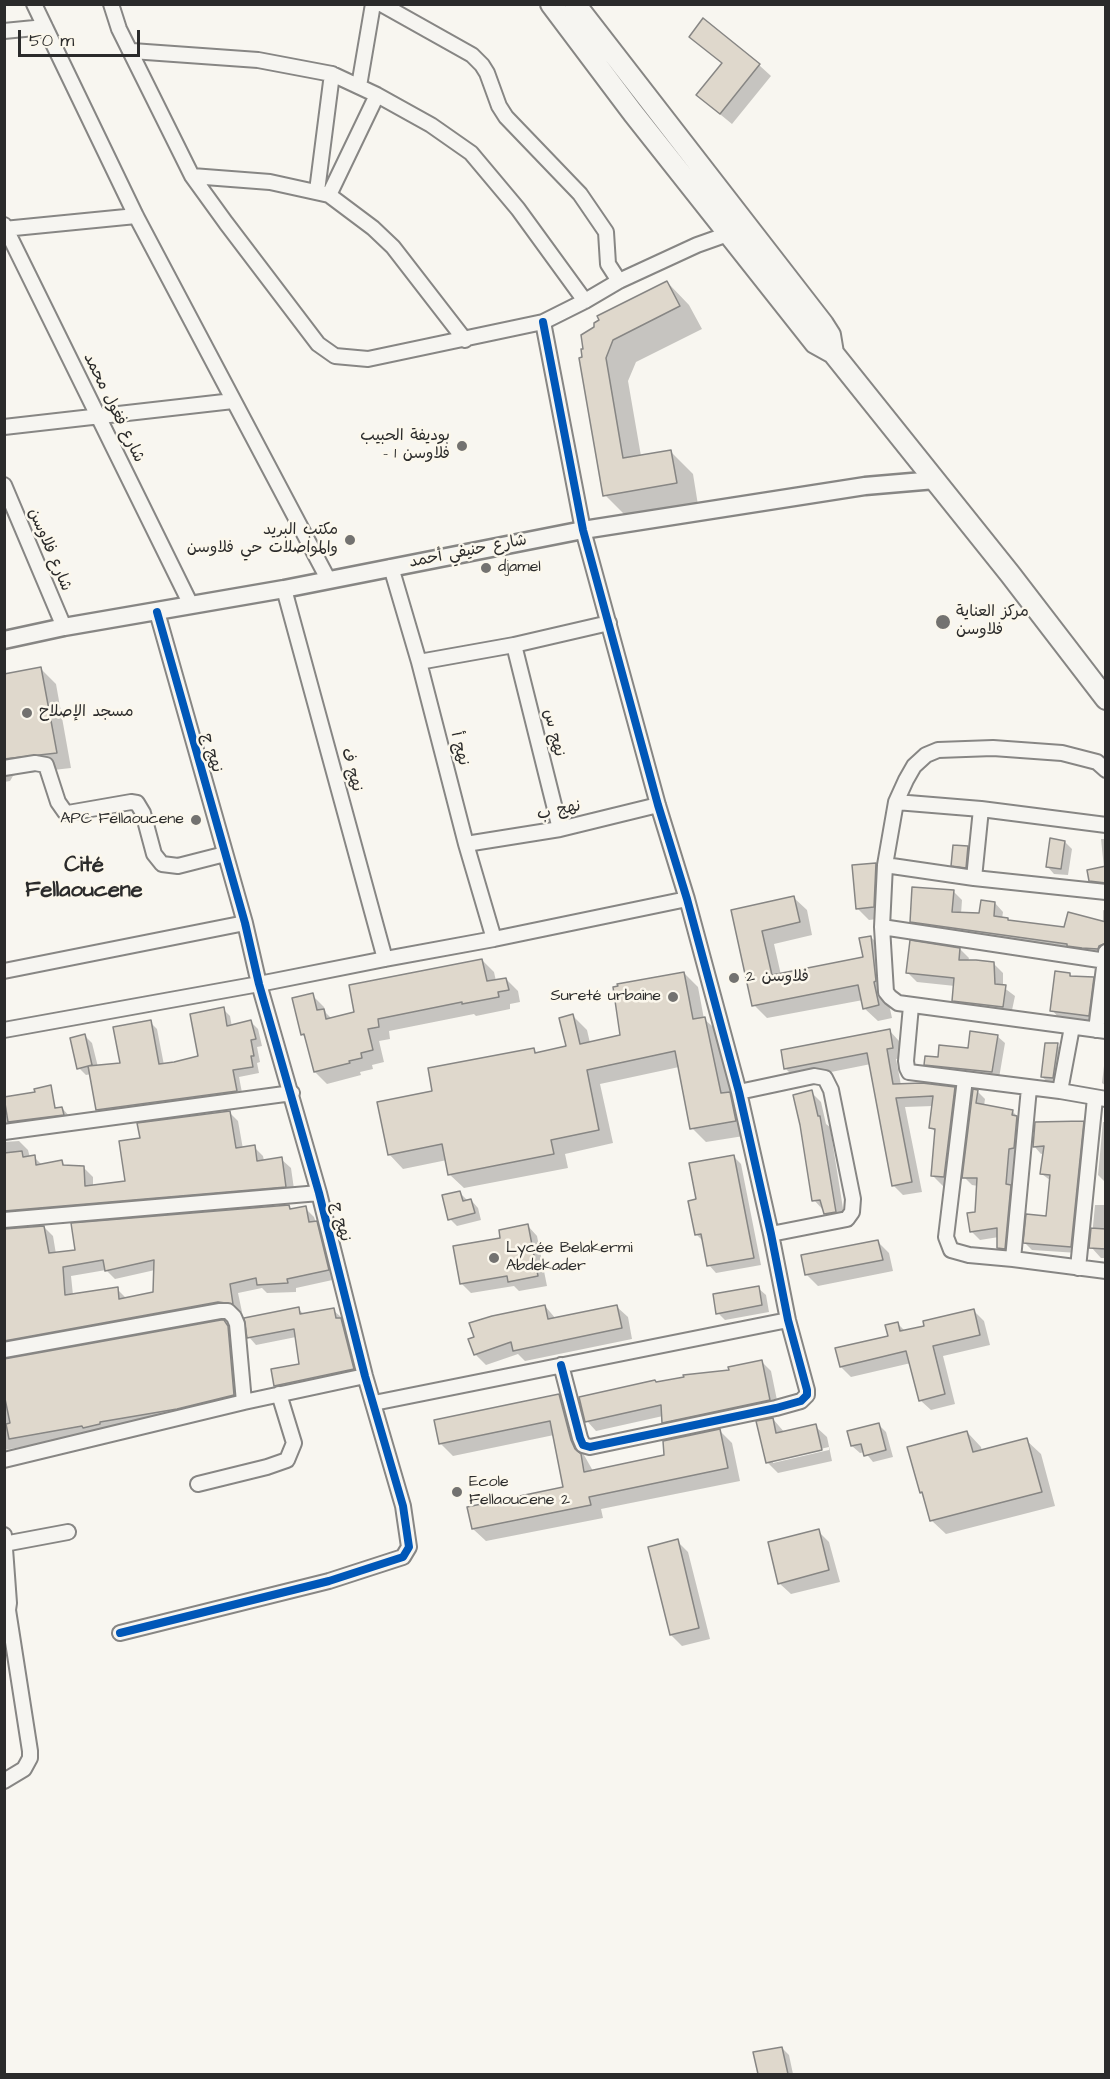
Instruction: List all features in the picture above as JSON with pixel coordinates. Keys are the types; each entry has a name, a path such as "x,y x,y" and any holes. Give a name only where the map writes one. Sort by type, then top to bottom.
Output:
{"main road":[{"path":"550,4 815,343 833,353 1106,699"},
{"path":"575,4 823,324 830,335 833,353"}],"street":[{"path":"34,4 136,216 328,579"},
{"path":"111,4 119,29 132,51 192,176 318,344 335,356 368,359 543,322 619,281 697,245 728,234"},
{"path":"359,86 373,4"},
{"path":"381,4 472,55 482,64 499,106 506,117 580,195 606,232 608,264 619,281"},
{"path":"4,31 45,27"},
{"path":"132,51 258,60 332,74 377,95 431,125 471,153 518,210 585,301"},
{"path":"323,193 332,74"},
{"path":"323,193 377,95"},
{"path":"192,176 270,182 323,193 373,228 393,247 465,340"},
{"path":"5,228 136,216"},
{"name":"شارع فغول محمد","path":"5,228 191,605"},
{"path":"543,322 583,530 739,1092 788,1320 807,1390 805,1399 776,1408 590,1447 583,1445 580,1438 561,1365"},
{"path":"4,427 233,401"},
{"name":"شارع حنيفي أحمد","path":"4,640 64,627 284,589 583,530 865,486 935,480"},
{"name":"شارع فلاوسن","path":"4,485 64,627"},
{"name":"نهج أ","path":"391,567 419,662 466,844 495,939"},
{"name":"نهج ف","path":"284,589 385,959"},
{"name":"نهج ج","path":"120,1633 329,1581 403,1557 409,1547 406,1519 365,1376 319,1193 157,612"},
{"path":"419,662 609,624"},
{"name":"نهج س","path":"513,645 560,829"},
{"path":"882,927 1105,958 1101,1031 898,1003 886,992 882,927 885,865 896,802 914,766 927,756 938,750 993,748 1062,753 1097,762 1106,770"},
{"path":"4,768 35,763 46,765 58,802 68,813 131,802 137,803 143,813 154,854 162,864 178,866 225,854"},
{"path":"896,802 1106,825"},
{"name":"نهج ب","path":"466,844 560,829 658,805"},
{"path":"974,878 981,810"},
{"path":"885,865 974,878 1106,892"},
{"path":"4,1030 495,939 687,899"},
{"path":"4,971 245,923"},
{"path":"911,1006 906,1061 908,1070 1100,1098 1078,1268"},
{"path":"1060,1091 1072,1026"},
{"path":"739,1092 814,1076 825,1078 831,1090 853,1199 852,1212 847,1219 771,1234"},
{"path":"965,1079 947,1241 954,1252 1106,1271"},
{"path":"1013,1258 1029,1088"},
{"path":"4,1132 292,1094"},
{"path":"4,1220 319,1193"},
{"path":"4,1350 228,1311 237,1324 244,1402"},
{"path":"374,1403 788,1320"},
{"path":"4,1460 244,1402 365,1376"},
{"path":"198,1484 287,1460 294,1443 279,1394"},
{"path":"4,1781 24,1769 30,1758 11,1666 6,1610 5,1541 68,1532"}],"building":[{"path":"703,18 760,64 720,114 696,95 722,63 689,37"},
{"path":"667,281 680,306 613,340 606,358 623,458 671,450 677,483 603,496 579,358 582,357 581,349 583,349 581,335 594,327 594,323 599,320 597,316"},
{"name":"مسجد اﻹصلاح","path":"41,667 57,753 4,759 4,674"},
{"path":"1050,838 1065,841 1061,869 1046,867"},
{"path":"953,845 968,846 966,868 951,866"},
{"path":"876,863 874,907 856,909 852,865"},
{"path":"1106,866 1106,883 1089,881 1087,870"},
{"path":"912,887 954,890 952,912 979,913 981,900 995,902 994,916 1008,918 1008,920 1064,927 1068,912 1106,922 1106,943 1098,949 1082,948 910,922"},
{"path":"794,896 800,922 762,931 772,975 863,957 859,938 871,936 876,981 874,982 879,1005 863,1009 858,985 752,1006 731,910"},
{"path":"910,940 960,948 959,960 994,962 995,984 1006,985 1003,1007 952,1001 954,978 906,973"},
{"path":"482,959 487,981 506,978 509,990 498,992 499,997 378,1019 379,1027 368,1029 373,1050 361,1053 362,1058 349,1061 350,1063 314,1072 304,1034 301,1035 292,998 313,993 317,1010 324,1009 326,1019 354,1012 349,985"},
{"path":"1055,971 1070,973 1070,976 1094,977 1089,1016 1050,1011"},
{"path":"684,972 693,1019 705,1017 721,1093 730,1092 736,1121 690,1129 675,1051 587,1070 599,1130 551,1140 554,1154 448,1175 442,1144 388,1155 377,1102 432,1091 428,1068 534,1048 535,1053 566,1046 559,1018 573,1014 580,1044 620,1035 613,987 618,986 617,984"},
{"path":"224,1007 227,1026 251,1020 256,1039 251,1040 254,1056 251,1056 253,1067 233,1070 237,1091 96,1110 88,1066 120,1063 113,1027 151,1020 159,1064 174,1062 198,1056 190,1014"},
{"path":"890,1029 893,1048 887,1049 893,1084 922,1083 955,1087 944,1177 931,1176 935,1129 929,1128 933,1096 896,1098 912,1182 892,1186 867,1053 784,1069 781,1050"},
{"path":"970,1031 998,1035 992,1072 924,1065 925,1056 938,1057 939,1045 968,1048"},
{"path":"85,1034 92,1065 77,1069 70,1038"},
{"path":"1045,1043 1058,1043 1053,1078 1041,1077"},
{"path":"51,1085 55,1108 62,1107 64,1115 8,1122 4,1097 35,1092 34,1089"},
{"path":"973,1089 978,1090 976,1103 1013,1110 1012,1115 1017,1116 1014,1148 1009,1149 1006,1184 1011,1185 1005,1249 997,1248 997,1228 970,1232 967,1213 975,1212 977,1178 962,1178"},
{"path":"812,1090 818,1116 820,1116 836,1212 824,1214 820,1200 812,1201 793,1095"},
{"path":"230,1111 236,1148 255,1145 257,1161 282,1157 286,1187 4,1211 4,1153 22,1151 23,1157 35,1155 36,1165 62,1160 63,1165 84,1166 85,1186 125,1181 119,1141 140,1138 137,1123"},
{"path":"1084,1121 1071,1247 1023,1243 1026,1214 1046,1216 1050,1175 1040,1174 1044,1146 1033,1147 1035,1122"},
{"path":"734,1155 754,1258 707,1266 701,1234 695,1235 688,1201 696,1199 689,1163"},
{"path":"460,1191 463,1201 471,1199 475,1213 448,1220 442,1195"},
{"path":"289,1205 290,1209 306,1206 309,1222 317,1221 329,1270 287,1279 288,1283 257,1285 256,1278 230,1284 233,1304 218,1302 4,1341 4,1229 44,1226 49,1253 75,1250 71,1223","holes":["103,1260 105,1271 154,1260 153,1292 119,1299 118,1287 65,1295 63,1267"]},
{"path":"528,1224 538,1276 508,1282 507,1276 460,1284 453,1246 500,1238 499,1230"},
{"path":"1091,1228 1106,1229 1106,1249 1089,1248"},
{"path":"878,1240 883,1260 805,1275 801,1255"},
{"path":"759,1286 762,1305 716,1314 713,1294"},
{"path":"545,1305 548,1319 617,1305 622,1328 513,1351 511,1342 474,1355 468,1339 474,1337 469,1323"},
{"path":"299,1307 300,1314 334,1308 336,1318 341,1318 354,1369 274,1386 271,1369 299,1364 294,1329 247,1338 244,1318"},
{"path":"974,1309 980,1335 933,1346 945,1394 919,1401 906,1351 840,1367 835,1348 888,1336 885,1325 898,1322 900,1331 924,1326 923,1321"},
{"path":"224,1320 228,1326 234,1395 177,1409 100,1422 100,1424 83,1428 82,1426 9,1439 6,1424 10,1423 4,1394 4,1359"},
{"path":"762,1360 770,1400 662,1423 661,1405 585,1422 579,1397 655,1380 656,1382 684,1377 683,1375 729,1370 728,1367"},
{"path":"559,1394 571,1440 575,1449 581,1454 584,1472 664,1455 663,1441 720,1429 728,1468 589,1497 591,1505 472,1529 467,1507 563,1487 550,1421 439,1444 434,1420"},
{"path":"773,1418 776,1433 816,1424 822,1450 766,1463 756,1421"},
{"path":"879,1423 886,1450 864,1456 861,1444 851,1446 847,1431"},
{"path":"967,1431 973,1452 1027,1438 1042,1492 930,1521 907,1447"},
{"path":"819,1529 829,1570 778,1584 768,1542"},
{"path":"678,1539 699,1628 670,1635 648,1547"},
{"path":"782,2047 788,2074 758,2074 753,2052"}],"cycle path":[{"path":"543,322 583,530 739,1092 788,1320 807,1395 801,1401 776,1408 590,1447 583,1445 580,1438 561,1365"},
{"path":"120,1633 329,1581 403,1557 409,1547 403,1506 365,1376 319,1193 157,612"}],"place":[{"name":"بوديفة الحبيب - فلاوسن 1","path":"462,446"},
{"name":"مكتب البريد والمواصلات حي فلاوسن","path":"350,540"},
{"name":"djamel","path":"486,568"},
{"name":"مركز العناية فلاوسن","path":"943,622"},
{"name":"مسجد اﻹصلاح","path":"27,713"},
{"name":"APC Fellaoucene","path":"196,820"},
{"name":"فلاوسن 2","path":"734,978"},
{"name":"Sureté urbaine","path":"673,997"},
{"name":"Lycée Belakermi Abdekader","path":"494,1258"},
{"name":"Ecole Fellaoucene 2","path":"457,1492"}],"district":[{"name":"Cité Fellaoucene","path":"84,878"}]}
